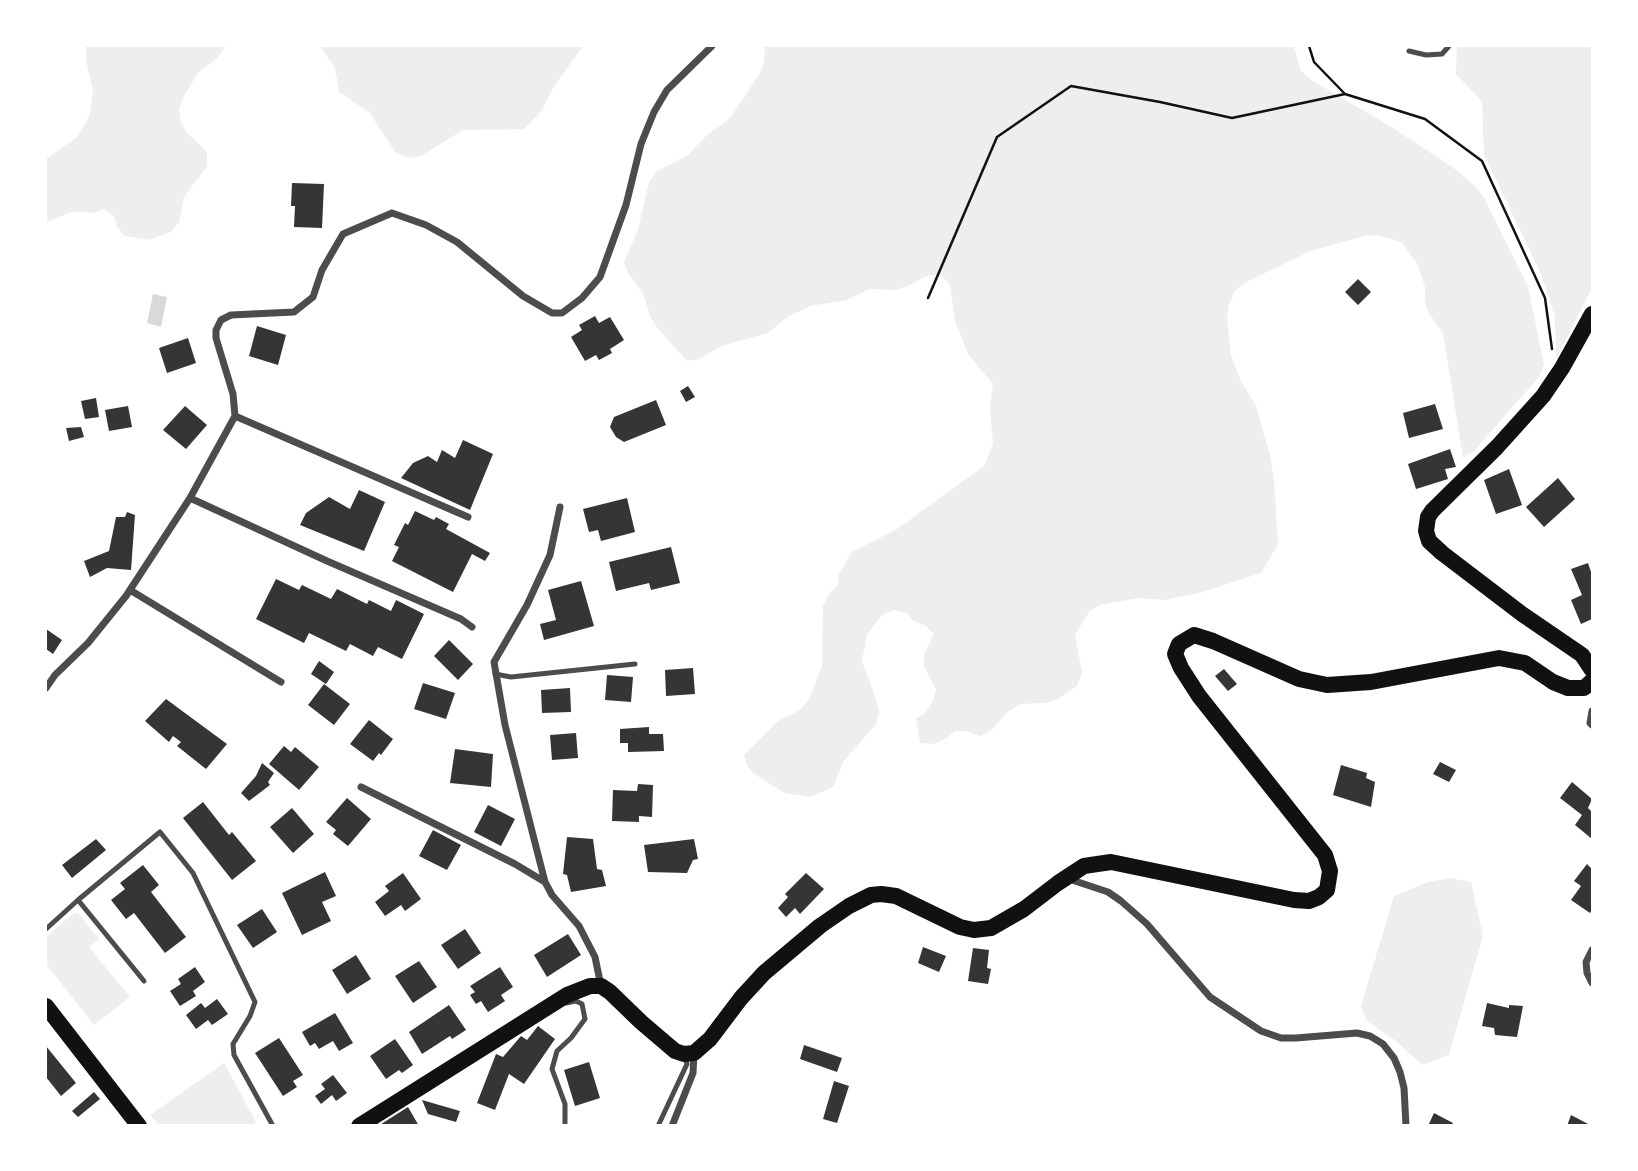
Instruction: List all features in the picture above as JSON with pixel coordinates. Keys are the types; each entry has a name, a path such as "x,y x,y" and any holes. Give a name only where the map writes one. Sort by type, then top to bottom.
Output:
{"main road":[{"path":"1592,314 1543,396 1497,447 1432,511 1426,531 1429,541 1442,553 1522,614 1582,655 1592,670"},
{"path":"359,1125 567,995 590,986 601,986 661,1041 675,1051 689,1054 710,1039 764,973 820,926 862,900 881,894 896,896 960,927 974,930 991,928 1024,909 1084,866 1111,862 1294,900 1308,901 1320,897 1327,890 1330,871 1325,855 1199,696 1181,668 1175,654 1179,644 1194,635 1299,679 1327,685 1420,674 1499,658 1525,663 1553,682 1569,688 1584,688 1592,681"},
{"path":"46,1006 139,1125"}],"street":[{"path":"46,688 55,675 88,643 130,590 191,498 235,415 233,394 216,338 220,320 231,315 294,313 313,297 322,270 343,234 393,214 426,225 457,242 523,296 552,313 562,313 582,298 600,277 626,205 641,144 654,112 667,90 712,46"},
{"path":"235,415 468,517"},
{"path":"191,498 472,626"},
{"path":"560,507 550,555 527,605 494,662 495,674 505,725 545,883 579,926 595,957 601,986"},
{"path":"130,590 281,682"},
{"path":"1592,711 1592,725"},
{"path":"361,787 515,864 545,883"},
{"path":"1065,878 1108,892 1121,901 1147,925 1210,997 1261,1031 1282,1038 1357,1033 1370,1036 1383,1044 1394,1058 1400,1072 1404,1088 1406,1125"},
{"path":"1592,950 1586,962 1592,983"},
{"path":"672,1125 693,1073 689,1054"}],"lane":[{"path":"1409,51 1426,55 1442,54 1449,46"},
{"path":"495,674 511,677 635,664"},
{"path":"46,929 160,832 193,873 255,1002 233,1044 234,1055 273,1125"},
{"path":"78,900 144,981"},
{"path":"530,1019 540,1019 567,1003 576,1001 582,1004 586,1019 572,1038 557,1051 552,1069 565,1104 565,1125"},
{"path":"658,1125 687,1064 689,1054"}],"path":[{"path":"1309,46 1314,62 1345,94 1425,119 1482,161 1545,298 1552,351"},
{"path":"928,298 996,137 1071,86 1232,118 1345,94"}],"shaded area":[{"path":"86,46 226,46 218,57 198,73 179,109 181,122 188,134 207,152 207,166 184,197 179,222 171,232 148,240 125,236 117,227 114,216 104,209 92,213 68,213 46,223 46,159 77,137 89,117 93,92 86,60"},
{"path":"320,46 583,46 554,86 542,110 524,129 463,130 421,156 408,158 396,153 369,112 339,92 335,68"},
{"path":"763,46 1294,46 1301,71 1313,81 1390,126 1455,169 1477,188 1528,287 1544,365 1539,377 1474,451 1463,458 1443,333 1428,312 1425,287 1417,263 1401,242 1378,235 1365,236 1313,250 1244,283 1235,291 1227,317 1231,356 1241,381 1256,406 1270,455 1274,481 1278,544 1261,573 1199,593 1164,600 1138,598 1099,605 1089,612 1075,635 1082,673 1077,686 1056,700 1020,704 991,730 980,736 966,731 955,731 933,744 920,743 916,719 926,712 936,689 924,667 924,655 934,634 925,625 913,621 906,613 894,610 883,614 867,634 862,661 879,711 876,724 843,762 834,786 811,797 785,793 754,774 747,766 744,755 778,721 800,710 809,700 822,666 823,606 828,595 837,586 839,574 852,552 897,529 984,466 993,444 990,408 993,384 968,354 955,321 950,285 942,276 929,275 895,290 869,289 847,300 810,306 787,317 768,333 721,346 699,359 687,361 656,326 643,293 628,273 624,262 638,230 649,182 656,172 688,155 705,137 730,118 760,73 764,62"},
{"path":"1457,46 1592,46 1592,288 1556,360 1555,317 1541,274 1484,155 1482,102 1456,74"},
{"path":"153,294 167,297 161,327 147,323"},
{"path":"1450,878 1471,882 1483,936 1449,1055 1422,1065 1396,1041 1367,1021 1361,1006 1394,896 1428,882"},
{"path":"74,913 79,914 99,939 89,947 130,997 94,1025 46,964 46,937"},
{"path":"224,1063 256,1122 252,1125 159,1125 150,1115"}],"building":[{"path":"292,183 324,184 322,228 294,227"},
{"path":"1358,279 1371,292 1358,305 1345,292"},
{"path":"595,316 599,323 610,317 624,340 610,349 612,353 599,360 596,355 585,361 571,337 582,330 579,325"},
{"path":"257,326 286,335 278,365 249,356"},
{"path":"188,338 196,363 167,373 159,348"},
{"path":"688,386 695,397 686,402 680,391"},
{"path":"96,398 99,417 85,419 81,401"},
{"path":"656,400 666,425 624,442 616,437 610,427 614,417"},
{"path":"1435,404 1443,429 1409,438 1403,413"},
{"path":"128,406 132,427 109,431 105,410"},
{"path":"185,406 207,425 186,449 163,430"},
{"path":"81,427 84,437 69,441 66,428"},
{"path":"463,440 493,454 470,510 401,478 413,463 428,456 437,462 442,450 455,458"},
{"path":"1450,449 1456,467 1445,469 1448,479 1416,489 1408,464"},
{"path":"1509,469 1522,505 1496,514 1484,480"},
{"path":"1558,478 1575,499 1544,527 1526,507"},
{"path":"359,490 385,502 364,551 300,525 306,513 329,497 350,509"},
{"path":"627,498 635,532 601,541 598,530 589,532 583,509"},
{"path":"415,511 449,524 446,529 490,553 485,561 472,554 453,592 392,561 399,547 394,545 405,523 408,525"},
{"path":"127,512 135,515 131,570 107,568 90,577 84,561 109,551 116,517 125,517"},
{"path":"671,547 680,583 651,590 649,583 616,591 609,562"},
{"path":"1588,563 1592,575 1592,619 1581,624 1571,600 1582,595 1571,569"},
{"path":"276,579 299,590 302,585 331,599 337,589 367,604 369,600 391,611 396,600 424,614 402,659 378,647 373,656 350,644 346,651 309,633 304,643 256,619"},
{"path":"581,581 594,626 544,640 540,624 556,620 548,590"},
{"path":"46,629 62,640 53,654 46,649"},
{"path":"449,640 473,664 458,680 434,656"},
{"path":"319,661 334,672 326,684 311,674"},
{"path":"693,668 695,694 666,696 665,670"},
{"path":"1224,669 1237,684 1228,691 1215,676"},
{"path":"607,675 633,677 631,702 605,700"},
{"path":"423,683 455,693 446,719 414,709"},
{"path":"324,684 350,704 334,725 308,705"},
{"path":"570,688 571,712 542,713 541,690"},
{"path":"166,699 227,744 206,769 177,746 181,742 173,736 169,742 145,721"},
{"path":"369,720 393,739 373,761 350,744"},
{"path":"649,727 649,734 663,734 664,751 628,752 628,743 620,743 620,729"},
{"path":"576,733 578,758 552,760 550,735"},
{"path":"284,746 291,752 295,747 319,767 299,790 269,764"},
{"path":"455,749 493,754 491,787 450,783"},
{"path":"1440,762 1456,770 1449,782 1433,774"},
{"path":"262,763 274,773 268,782 270,785 249,801 241,793 256,776"},
{"path":"1341,765 1367,773 1366,778 1375,782 1371,807 1333,795"},
{"path":"1572,782 1592,799 1588,808 1592,812 1592,839 1575,825 1582,815 1560,798"},
{"path":"638,784 653,785 652,817 639,816 639,822 612,821 613,790 637,791"},
{"path":"347,798 371,819 348,846 333,834 336,830 326,822"},
{"path":"203,802 229,835 232,832 256,861 232,880 183,818"},
{"path":"488,805 515,819 501,846 474,832"},
{"path":"292,808 314,834 293,853 270,827"},
{"path":"433,830 461,845 447,870 419,856"},
{"path":"567,837 593,839 597,869 602,870 606,886 571,892 567,875 563,874"},
{"path":"96,839 106,850 72,878 62,865"},
{"path":"694,839 698,859 693,860 687,873 648,872 644,845"},
{"path":"1587,864 1592,869 1590,913 1571,900 1581,886 1574,881"},
{"path":"143,865 159,885 151,892 186,937 165,953 134,913 126,919 111,900 125,889 120,883"},
{"path":"325,872 336,896 322,902 331,921 302,935 282,893"},
{"path":"403,873 421,899 405,911 401,905 385,916 375,902 389,891 385,886"},
{"path":"806,873 824,889 800,914 795,908 786,917 778,908 788,897 785,894"},
{"path":"262,909 277,932 253,948 237,925"},
{"path":"465,929 481,953 458,969 441,945"},
{"path":"568,934 581,955 547,977 534,955"},
{"path":"923,947 946,956 939,972 918,963"},
{"path":"973,948 989,950 987,968 991,969 988,984 968,981"},
{"path":"356,955 371,979 347,994 332,970"},
{"path":"419,961 437,987 413,1003 395,976"},
{"path":"195,967 205,982 193,991 196,996 180,1006 170,991 181,984 178,979"},
{"path":"500,967 513,987 501,995 505,1001 488,1012 481,1001 476,1004 470,995 475,992 470,986"},
{"path":"217,999 228,1014 212,1025 208,1020 196,1029 186,1015 201,1003 205,1008"},
{"path":"1487,1003 1509,1008 1509,1005 1523,1006 1517,1037 1495,1035 1494,1028 1482,1026"},
{"path":"449,1005 466,1030 452,1039 450,1036 422,1054 409,1032"},
{"path":"335,1013 353,1043 339,1051 333,1041 319,1049 315,1043 310,1046 302,1032"},
{"path":"538,1026 555,1039 524,1084 509,1074 495,1110 477,1103 496,1054 503,1057 521,1036 527,1040"},
{"path":"279,1038 303,1075 293,1081 297,1087 283,1096 255,1053"},
{"path":"395,1039 413,1065 386,1079 370,1056"},
{"path":"804,1045 842,1058 837,1072 800,1059"},
{"path":"46,1046 76,1083 61,1096 46,1077"},
{"path":"589,1062 600,1098 575,1106 564,1070"},
{"path":"333,1075 347,1093 336,1101 332,1095 321,1104 315,1096 325,1089 321,1084"},
{"path":"834,1081 849,1086 837,1123 823,1119"},
{"path":"94,1092 100,1099 78,1117 72,1111"},
{"path":"422,1100 460,1111 456,1122 428,1114"},
{"path":"408,1107 419,1126 378,1126"},
{"path":"1434,1113 1453,1123 1451,1126 1428,1126"},
{"path":"1571,1115 1592,1126 1567,1126"}]}
